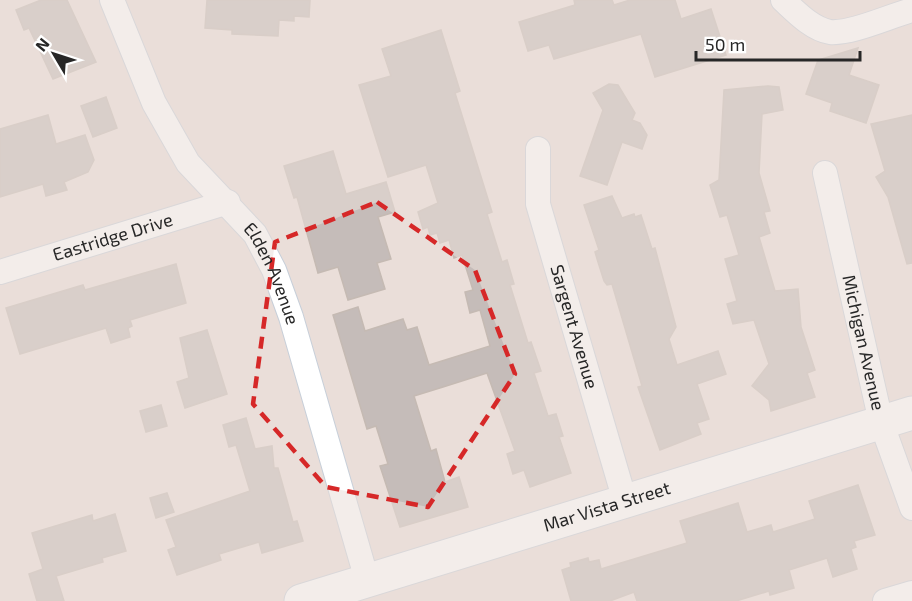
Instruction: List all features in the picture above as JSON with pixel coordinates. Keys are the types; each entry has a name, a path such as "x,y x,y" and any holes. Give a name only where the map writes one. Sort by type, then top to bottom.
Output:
{"street":[{"name":"Elden Avenue","path":"112,0 154,103 182,153 188,163 228,202 255,234 277,279 291,317 368,580"},
{"path":"783,0 806,21 829,32 846,30 912,10"},
{"name":"Sargent Avenue","path":"538,149 538,204 625,501"},
{"name":"Michigan Avenue","path":"825,174 881,422 912,508"},
{"name":"Eastridge Drive","path":"0,272 228,202"},
{"name":"Mar Vista Street","path":"301,601 912,413"},
{"path":"885,601 912,593"}],"highlighted area":[{"path":"377,202 475,270 515,374 428,507 326,487 253,404 275,242"}],"building":[{"path":"41,0 67,0 96,62 53,79 29,28 24,30 16,10"},
{"path":"207,0 310,0 309,17 294,16 294,21 279,20 278,36 232,34 232,30 205,28"},
{"path":"574,0 612,0 614,5 630,0 675,0 681,19 711,9 726,55 655,77 641,34 554,59 549,45 528,51 519,22 575,5"},
{"path":"441,30 460,91 455,93 492,212 487,214 502,262 507,260 514,284 510,285 528,343 531,342 541,371 534,373 548,416 556,414 563,436 559,437 571,473 530,487 524,470 513,474 507,454 515,451 487,373 414,396 431,451 436,449 445,482 459,477 468,507 400,527 380,466 388,464 376,426 367,429 333,315 358,307 365,331 403,319 407,330 417,327 429,365 490,346 480,310 470,313 465,292 473,290 462,255 454,258 449,240 440,243 437,233 430,235 428,227 423,229 418,212 438,203 426,165 388,177 359,85 391,76 382,49"},
{"path":"858,48 849,75 879,85 866,123 830,111 832,103 806,94 818,60"},
{"path":"609,84 618,85 635,113 632,120 640,123 647,135 642,149 622,142 607,185 580,176 603,110 593,93"},
{"path":"779,87 783,110 762,114 759,173 770,211 764,212 770,233 759,237 775,291 798,289 801,327 815,370 807,373 815,397 771,411 769,400 752,386 769,364 754,320 733,324 727,304 737,301 725,259 739,255 727,215 720,217 710,185 719,180 724,90"},
{"path":"106,97 117,128 93,137 81,106"},
{"path":"48,115 56,144 85,135 94,160 88,172 64,182 67,190 46,196 43,184 0,197 0,129"},
{"path":"912,115 912,263 907,264 888,197 876,177 885,171 871,124"},
{"path":"333,151 346,194 386,182 395,212 378,217 391,259 377,263 385,289 348,300 338,267 318,273 297,197 294,198 284,166"},
{"path":"612,196 622,218 634,214 635,217 641,215 652,249 655,248 676,327 669,339 677,365 718,351 726,374 697,384 709,419 697,423 701,434 660,450 638,387 642,386 612,284 607,285 604,281 598,262 595,252 599,250 584,205"},
{"path":"176,264 186,303 130,320 132,326 128,328 130,337 111,343 106,328 20,354 6,308 83,285 85,290"},
{"path":"207,330 227,394 185,408 177,382 189,378 180,338"},
{"path":"161,405 167,426 146,432 140,411"},
{"path":"246,418 255,449 272,446 274,468 278,468 293,522 297,521 303,541 262,553 259,542 219,554 221,560 177,575 168,550 176,547 166,520 250,491 236,445 229,447 223,425"},
{"path":"858,485 875,535 854,541 856,547 851,549 857,569 833,577 827,558 789,570 794,588 770,595 769,591 736,601 637,601 634,592 610,601 571,601 562,570 571,567 570,563 588,558 589,562 599,560 601,569 687,543 680,521 738,503 747,532 771,525 773,532 815,519 809,501"},
{"path":"167,493 174,512 156,518 150,498"},
{"path":"115,514 126,551 102,558 103,562 56,576 64,601 37,601 29,574 43,569 32,533 92,515 93,521"}]}
